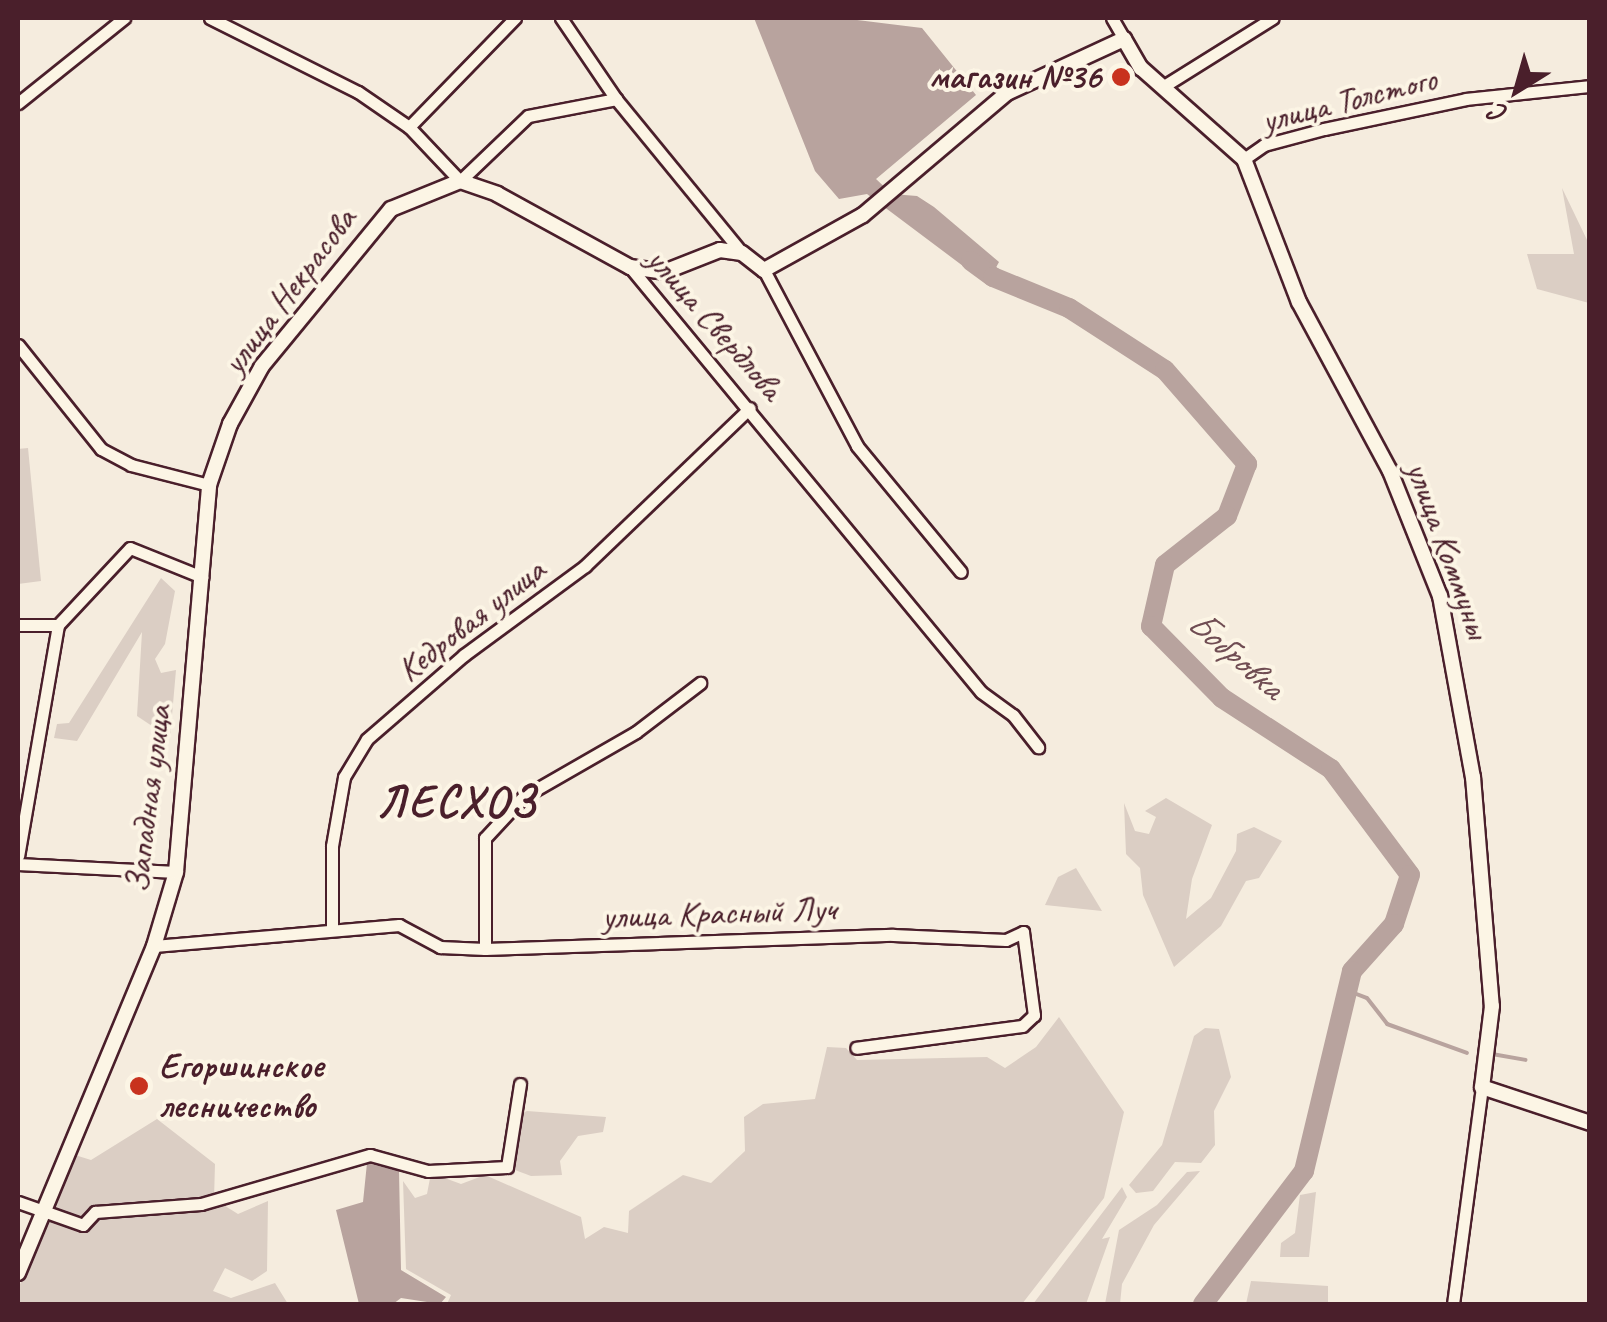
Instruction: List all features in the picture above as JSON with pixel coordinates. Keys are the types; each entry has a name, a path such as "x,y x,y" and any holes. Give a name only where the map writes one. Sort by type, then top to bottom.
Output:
{"street":[{"path":"18,103 124,18"},
{"name":"улица Свердлова","path":"210,18 358,92 410,127 460,181 497,194 630,267 981,692 1014,715 1038,747"},
{"path":"410,127 515,18"},
{"path":"560,18 616,99 742,254 764,270 857,446 961,572"},
{"name":"улица Коммуны","path":"1112,18 1141,68 1244,159 1299,302 1390,471 1453,644 1473,777 1492,1006 1453,1304"},
{"path":"1164,86 1273,18"},
{"path":"764,270 863,215 1007,93 1124,39"},
{"name":"улица Толстого","path":"1244,159 1264,146 1360,121 1466,99 1590,86"},
{"name":"улица Некрасова","path":"209,486 230,424 254,380 326,282 391,209 460,181 528,116 616,99"},
{"path":"630,267 664,272 720,250 742,254"},
{"path":"18,345 101,449 131,465 209,486"},
{"name":"Кедровая улица","path":"332,928 332,846 344,777 367,738 464,654 585,566 750,408"},
{"name":"Западная улица","path":"18,1273 154,946 176,872 209,486"},
{"path":"18,856 58,626 130,548 202,578"},
{"path":"18,625 58,626"},
{"path":"485,949 484,838 523,797 636,732 700,683"},
{"path":"18,864 176,872"},
{"name":"улица Красный Луч","path":"154,946 399,925 440,948 485,949 893,935 1006,940 1022,932 1034,1015 1022,1026 856,1048"},
{"path":"18,1202 44,1215 83,1225 95,1212 201,1204 370,1155 428,1171 507,1167 520,1084"},
{"path":"1482,1087 1590,1122"}],"shaded area":[{"path":"754,18 841,18 922,28 976,95 876,179 892,194 917,196 934,207 999,262 987,284 867,194 839,199 815,171"},
{"path":"1562,188 1589,244 1589,303 1537,289 1527,254 1574,254"},
{"path":"28,448 41,581 18,584 18,449"},
{"path":"161,578 175,591 165,644 155,659 161,673 176,670 170,738 137,716 142,632 77,741 54,738 57,724 69,723"},
{"path":"1166,798 1212,825 1192,879 1186,919 1211,898 1236,851 1237,834 1254,827 1282,841 1259,878 1246,881 1221,926 1174,967 1143,895 1140,868 1126,854 1124,803 1135,831 1149,834 1156,817 1145,811"},
{"path":"1076,868 1102,911 1045,905 1058,877"},
{"path":"1059,1017 1124,1112 1104,1198 1022,1304 447,1304 451,1295 406,1269 403,1181 415,1198 427,1194 431,1173 461,1184 485,1175 581,1217 585,1239 604,1227 628,1233 629,1211 683,1175 711,1183 745,1151 744,1117 763,1104 815,1099 827,1047 846,1048 857,1060 987,1057 1005,1068 1036,1047"},
{"path":"1205,1028 1219,1029 1231,1077 1214,1111 1215,1145 1201,1163 1175,1162 1153,1191 1136,1193 1129,1185 1162,1145 1194,1036"},
{"path":"527,1111 606,1117 603,1132 578,1136 560,1161 562,1175 531,1176 515,1170 516,1116"},
{"path":"157,1119 215,1164 214,1199 238,1214 268,1201 267,1271 252,1281 225,1268 213,1291 231,1298 275,1283 288,1304 18,1304 18,1289 75,1155 91,1160"},
{"path":"367,1163 399,1171 401,1270 446,1297 440,1304 401,1298 393,1304 359,1304 336,1210 363,1202"},
{"path":"1200,1171 1154,1225 1122,1284 1120,1304 1105,1304 1119,1230 1157,1205 1187,1172"},
{"path":"1122,1187 1127,1197 1102,1239 1110,1237 1086,1304 1033,1304"},
{"path":"1316,1192 1309,1257 1280,1257 1281,1243 1295,1233 1300,1195"},
{"path":"1251,1281 1328,1286 1328,1304 1246,1304"}],"waterway":[{"name":"Бобровка","path":"971,261 993,277 1069,308 1165,370 1247,464 1227,516 1165,565 1151,626 1222,698 1331,769 1410,875 1394,924 1352,971 1304,1171 1203,1304"},
{"path":"1346,990 1367,998 1387,1024 1467,1053"},
{"path":"1492,1054 1525,1060"}],"place":[{"name":"магазин №36","path":"1121,77"},
{"name":"Егоршинское лесничество","path":"139,1086"}],"district":[{"name":"ЛЕСХОЗ","path":"457,802"}]}
